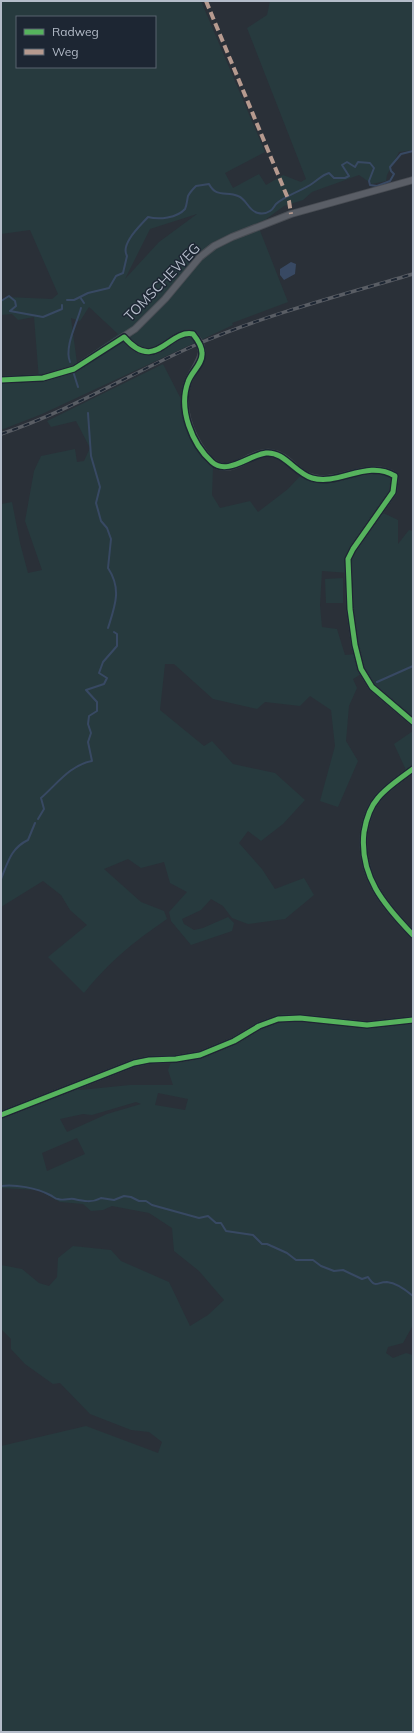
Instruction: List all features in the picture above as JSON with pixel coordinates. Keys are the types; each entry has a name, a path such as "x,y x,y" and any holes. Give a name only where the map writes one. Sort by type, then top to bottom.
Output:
{"street":[{"name":"TOMSCHEWEG","path":"1,380 43,378 74,369 124,338 164,299 200,257 219,244 291,214 413,180"},
{"path":"124,338 135,349 148,352 160,348 182,334 193,334 196,338 202,352 198,365 187,383 187,416 192,436 205,455 218,467 226,467 264,453 271,453 278,454 302,474 314,479 328,479 360,471 375,470 387,471 395,476 393,492 353,548 348,559 350,609 355,645 361,668 372,687 413,722"},
{"path":"413,769 378,798 368,817 363,843 366,867 380,898 413,935"},
{"path":"1,1115 134,1063 176,1060 200,1054 234,1041 273,1020 300,1018 367,1025 382,1025 413,1020"}],"green space":[{"path":"1,1 201,1 265,152 225,173 233,188 259,174 266,185 283,175 301,182 306,179 247,28 267,15 270,1 413,1 413,150 399,152 387,175 386,181 372,184 359,175 312,192 303,200 284,206 265,220 257,223 288,302 232,323 233,325 42,414 1,430 1,383 39,380 34,317 18,320 12,314 1,315 1,301 6,297 52,299 58,294 30,230 1,234","holes":["197,214 159,242 125,279 150,229","89,307 118,334 77,363 71,318 80,321"]},
{"path":"163,364 182,401 184,416 191,438 213,468 212,495 220,508 250,501 258,512 288,489 302,474 314,479 375,470 395,476 395,483 379,511 398,520 398,544 409,530 413,531 413,718 393,701 386,700 361,674 353,679 357,688 349,706 346,741 358,761 338,807 320,801 335,746 331,710 310,696 300,706 265,702 257,709 213,699 174,664 165,664 160,710 204,746 212,741 233,764 275,773 305,800 283,824 261,841 248,831 239,843 262,869 275,889 304,878 314,895 285,919 248,924 232,918 223,906 211,899 201,910 182,919 184,924 194,930 203,928 228,917 234,923 232,931 191,945 171,921 169,912 187,892 170,883 164,862 141,868 128,859 104,869 141,902 164,911 167,919 122,953 103,971 84,993 48,957 87,925 70,910 61,895 43,881 1,907 1,504 12,502 20,543 28,573 42,570 25,521 34,471 41,456 75,449 77,462 84,461 90,448 76,421 51,427 47,421","holes":["322,571 349,573 357,654 345,655 337,629 322,627 320,605"]},
{"path":"343,578 343,603 326,603 325,579"},
{"path":"413,731 413,765 406,770 394,744"},
{"path":"282,1014 324,1017 328,1025 339,1026 381,1027 413,1023 413,1325 403,1343 388,1347 386,1353 393,1358 406,1353 413,1355 413,1732 1,1732 1,1446 86,1426 158,1453 162,1442 149,1432 131,1430 90,1414 60,1383 53,1384 25,1364 11,1349 11,1339 1,1329 1,1265 22,1269 39,1283 49,1286 57,1277 58,1258 73,1246 111,1250 121,1261 169,1282 190,1326 208,1315 224,1300 199,1271 174,1251 172,1228 149,1213 112,1206 103,1210 91,1211 83,1204 60,1202 38,1190 1,1188 1,1115 77,1088 80,1090 130,1085 173,1085 168,1070 171,1062 240,1040","holes":["158,1093 188,1099 185,1110 155,1105","136,1102 141,1104 107,1114 67,1132 60,1119 83,1114 92,1115","77,1138 85,1154 47,1171 42,1153"]}],"water":[{"path":"291,262 296,264 295,274 284,280 280,275 280,269"}],"waterway":[{"path":"67,300 74,300 88,293 109,288 116,276 123,273 127,256 126,246 136,230 148,217 168,218 182,212 186,207 188,196 196,186 209,184 218,193 238,196 255,212 264,213 273,209 280,201 309,186 322,176 329,173 334,178 345,178 349,176 342,165 347,162 355,167 358,162 370,163 374,168 369,181 370,185 377,186 390,181 394,174 390,167 401,154 413,151"},
{"path":"1,301 9,296 15,301 16,306 10,311 43,317 62,309 62,305"},
{"path":"80,297 84,303"},
{"path":"70,362 70,342 81,308"},
{"path":"73,371 78,387"},
{"path":"88,413 91,456 100,487 96,503 101,521 107,528 111,539 108,568 115,583 116,590 115,605 108,628"},
{"path":"38,819 44,809 41,798 70,771 77,766 92,761 88,742 91,733 88,724 89,716 97,711 97,702 86,690 104,684 107,678 99,673 103,662 117,646 117,634 114,632"},
{"path":"377,682 413,666"},
{"path":"1,879 8,861 14,851 22,843 28,840 35,823"},
{"path":"1,1186 19,1186 45,1193 56,1199 62,1200 72,1199 91,1201 101,1198 114,1200 124,1196 131,1197 139,1201 146,1201 152,1205 199,1218 208,1216 216,1223 221,1223 226,1231 253,1235 262,1244 267,1244 287,1253 296,1260 313,1260 321,1266 334,1271 343,1270 362,1279 368,1277 375,1284 383,1282 391,1283 401,1287 413,1296"}],"railway":[{"path":"1,434 27,425 77,403 200,343 252,323 413,274"}],"marked path":[{"path":"206,1 289,201 291,214"}],"cycle path":[{"path":"1,380 43,378 74,369 124,337 135,347 145,351 153,351 161,348 184,334 193,334 198,340 202,350 202,357 188,382 185,392 186,414 198,446 212,462 218,466 231,466 259,455 272,453 284,459 300,472 312,478 322,480 374,470 395,476 393,492 353,549 348,559 350,609 355,645 361,669 372,687 413,722"},
{"path":"413,769 386,790 373,805 365,827 363,848 365,862 376,889 383,901 413,935"},
{"path":"1,1115 134,1063 200,1055 234,1041 259,1026 278,1019 300,1018 367,1025 413,1020"}]}
